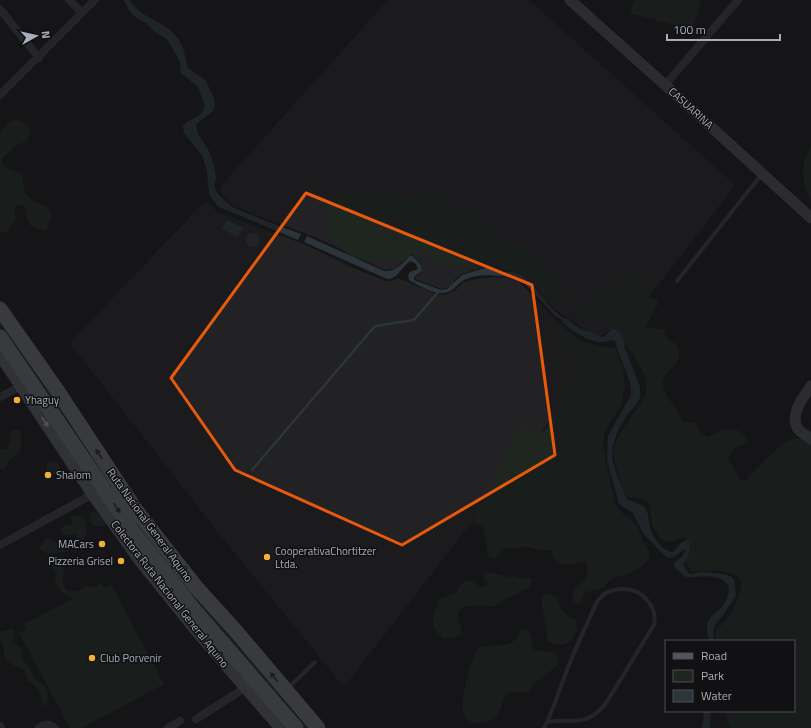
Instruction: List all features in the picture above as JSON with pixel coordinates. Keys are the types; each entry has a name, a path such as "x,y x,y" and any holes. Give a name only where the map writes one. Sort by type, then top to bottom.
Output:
{"highway":[{"name":"Ruta Nacional General Aquino","path":"0,309 18,333 136,510 196,587 235,630 318,728"},
{"name":"Ruta Nacional General Aquino","path":"0,337 132,530 196,612 296,728"}],"main road":[{"path":"0,303 18,333"},
{"name":"Colectora Ruta Nacional General Aquino","path":"0,354 93,494 140,560 246,688 280,726"},
{"path":"196,612 280,726"}],"street":[{"path":"69,0 82,13"},
{"path":"0,95 39,58 95,0"},
{"name":"CASUARINA","path":"570,0 665,84 811,218"},
{"path":"665,84 738,0"},
{"path":"0,9 39,58"},
{"path":"0,398 21,386"},
{"path":"811,386 798,406 795,422 799,430 811,439"},
{"path":"0,545 93,494"},
{"path":"196,719 246,688"},
{"path":"168,728 180,721"},
{"path":"39,728 47,724 55,728"}],"lane":[{"path":"676,281 762,173"},
{"path":"544,728 574,651 598,600 606,593 614,590 632,590 640,594 652,607 656,618 654,625 606,703 597,714 586,719 571,722 561,720 547,722"},
{"path":"286,690 314,662"}],"highlighted area":[{"path":"306,193 532,285 555,455 402,545 235,470 171,378"}],"shaded area":[{"path":"388,0 529,0 735,185 670,270 620,331 614,328 601,336 580,327 555,310 545,301 537,288 525,276 517,272 497,270 491,266 487,266 462,274 455,279 452,285 441,289 415,279 415,277 422,271 422,265 413,255 410,255 394,269 385,270 317,238 231,204 219,191 227,179"},
{"path":"206,200 217,212 304,244 351,267 386,281 391,281 398,278 436,294 445,295 456,290 463,283 475,279 494,277 511,278 519,282 572,334 582,341 606,348 344,687 217,531 70,343"}],"green space":[{"path":"634,0 701,0 693,30 630,13"},
{"path":"16,120 25,124 30,132 26,141 17,145 2,159 3,165 8,169 20,173 23,178 24,192 34,201 46,207 50,211 51,218 46,230 32,226 28,221 25,206 19,204 14,208 16,220 6,232 0,232 0,133 9,122"},
{"path":"811,146 811,202 805,187 803,174 807,153"},
{"path":"367,188 403,201 441,194 448,204 482,217 494,241 533,251 568,299 565,303 548,297 528,278 523,278 519,272 507,270 494,261 444,267 425,250 404,260 378,261 353,258 337,245 330,235 327,223 326,211 332,200 343,192","holes":["391,217 403,220 410,231 399,240 388,237 382,226"]},
{"path":"639,266 646,278 650,297 656,299 658,304 645,327 664,330 667,338 678,347 679,356 677,361 663,381 666,395 683,421 695,423 702,434 708,437 719,431 734,429 744,435 748,441 736,448 728,458 740,480 747,480 767,458 786,442 793,439 803,439 811,442 811,728 730,728 725,712 795,712 795,640 716,640 717,630 729,617 740,593 741,582 739,578 721,571 691,571 683,557 688,542 686,539 683,538 671,542 661,539 658,534 660,535 653,528 648,503 642,499 627,497 616,466 614,449 623,430 644,398 646,393 646,379 637,361 619,335 605,326 586,321 582,316 584,309 600,298 613,284 624,278 633,268"},
{"path":"0,317 91,450 311,728 302,728 182,587 0,330"},
{"path":"556,324 583,345 591,347 615,348 623,367 625,387 621,405 604,433 603,446 615,504 624,515 638,527 642,540 649,551 650,557 642,566 635,570 622,576 612,578 604,588 586,592 579,604 573,603 573,591 586,578 586,561 560,564 554,557 551,550 539,550 527,547 502,549 499,555 494,559 488,556 482,526 475,524 474,519 476,510 487,497 501,460 512,450 516,433 519,428 525,427 537,433 548,427 551,415 558,406 562,393 569,383 572,371 577,366 574,361 559,351 555,344 551,329"},
{"path":"13,430 19,430 20,432 20,450 7,463 5,469 0,470 0,450 7,449 11,438 10,435"},
{"path":"53,461 58,463 60,468 58,473 53,475 48,473 46,468 48,463"},
{"path":"93,512 101,516 105,525 102,527 92,525 89,515"},
{"path":"72,516 81,516 85,520 87,534 84,540 65,552 48,554 40,549 43,542 49,538 62,546 75,539 78,534 67,536 63,535 61,529 65,525 72,524"},
{"name":"Club Porvenir","path":"55,560 63,566 63,582 67,591 79,591 86,585 92,588 101,583 104,588 111,584 164,684 82,728 70,728 19,633 26,629 24,624 72,599 62,592 54,582 57,576 52,566"},
{"path":"490,572 508,577 514,576 532,579 530,587 497,605 490,607 477,605 465,607 459,610 458,616 462,635 444,639 433,625 433,617 438,600 455,594 466,580 472,581 483,587 488,583 483,579 484,573"},
{"path":"546,593 557,597 561,609 565,614 577,621 577,628 573,638 565,644 554,644 548,641 542,605 542,598"},
{"path":"11,629 14,630 12,642 23,650 22,660 27,664 35,679 46,686 48,695 46,708 36,686 28,681 24,669 8,662 4,655 4,645 0,640 0,632"},
{"path":"527,629 534,650 555,653 558,659 558,665 533,684 530,691 509,693 504,700 499,713 494,718 482,723 470,723 463,713 462,707 467,678 473,658 477,651 480,647 509,644 514,641 521,630"}],"water":[{"path":"124,0 130,0 139,11 171,31 181,44 188,68 206,81 214,98 215,107 212,112 196,124 198,134 208,149 214,165 216,178 214,187 218,194 232,207 301,234 298,240 219,207 209,195 207,171 202,155 184,133 183,126 188,121 197,117 205,106 198,87 181,73 180,62 169,42 155,32 146,23 133,15"},
{"path":"227,220 243,228 238,237 222,229"},
{"path":"253,233 258,235 260,240 258,245 253,247 248,245 246,240 248,235"},
{"path":"307,236 384,271 395,269 410,256 413,256 421,265 422,271 414,277 414,280 441,290 447,289 462,275 488,267 499,272 517,273 530,281 553,310 559,314 556,317 521,279 518,278 482,275 468,278 452,290 439,293 425,289 409,280 408,275 410,272 418,269 416,264 411,261 397,275 391,279 387,279 304,242"},
{"path":"566,318 580,329 592,332 601,337 605,336 612,329 615,329 620,333 624,340 625,348 640,387 640,397 618,430 613,446 612,459 627,499 645,507 652,534 657,541 666,550 673,552 681,543 687,540 689,541 690,552 684,562 684,566 689,574 704,572 724,574 732,577 734,580 736,595 714,626 714,640 709,640 707,625 727,599 729,591 727,583 720,578 708,576 686,577 674,567 674,563 683,555 685,549 673,557 669,558 664,555 643,533 633,513 619,504 607,460 608,436 631,395 631,390 629,380 615,341 611,340 599,342 585,338 562,322"},
{"path":"703,712 711,712 710,728 702,728"}],"waterway":[{"path":"252,470 375,326 414,320 439,291"},
{"path":"556,314 566,322"}],"place":[{"name":"Yhaguy","path":"17,400"},
{"name":"Shalom","path":"48,475"},
{"name":"MACars","path":"102,544"},
{"name":"CooperativaChortitzer Ltda.","path":"267,557"},
{"name":"Pizzeria Grisel","path":"121,561"},
{"name":"Club Porvenir","path":"92,658"}]}
